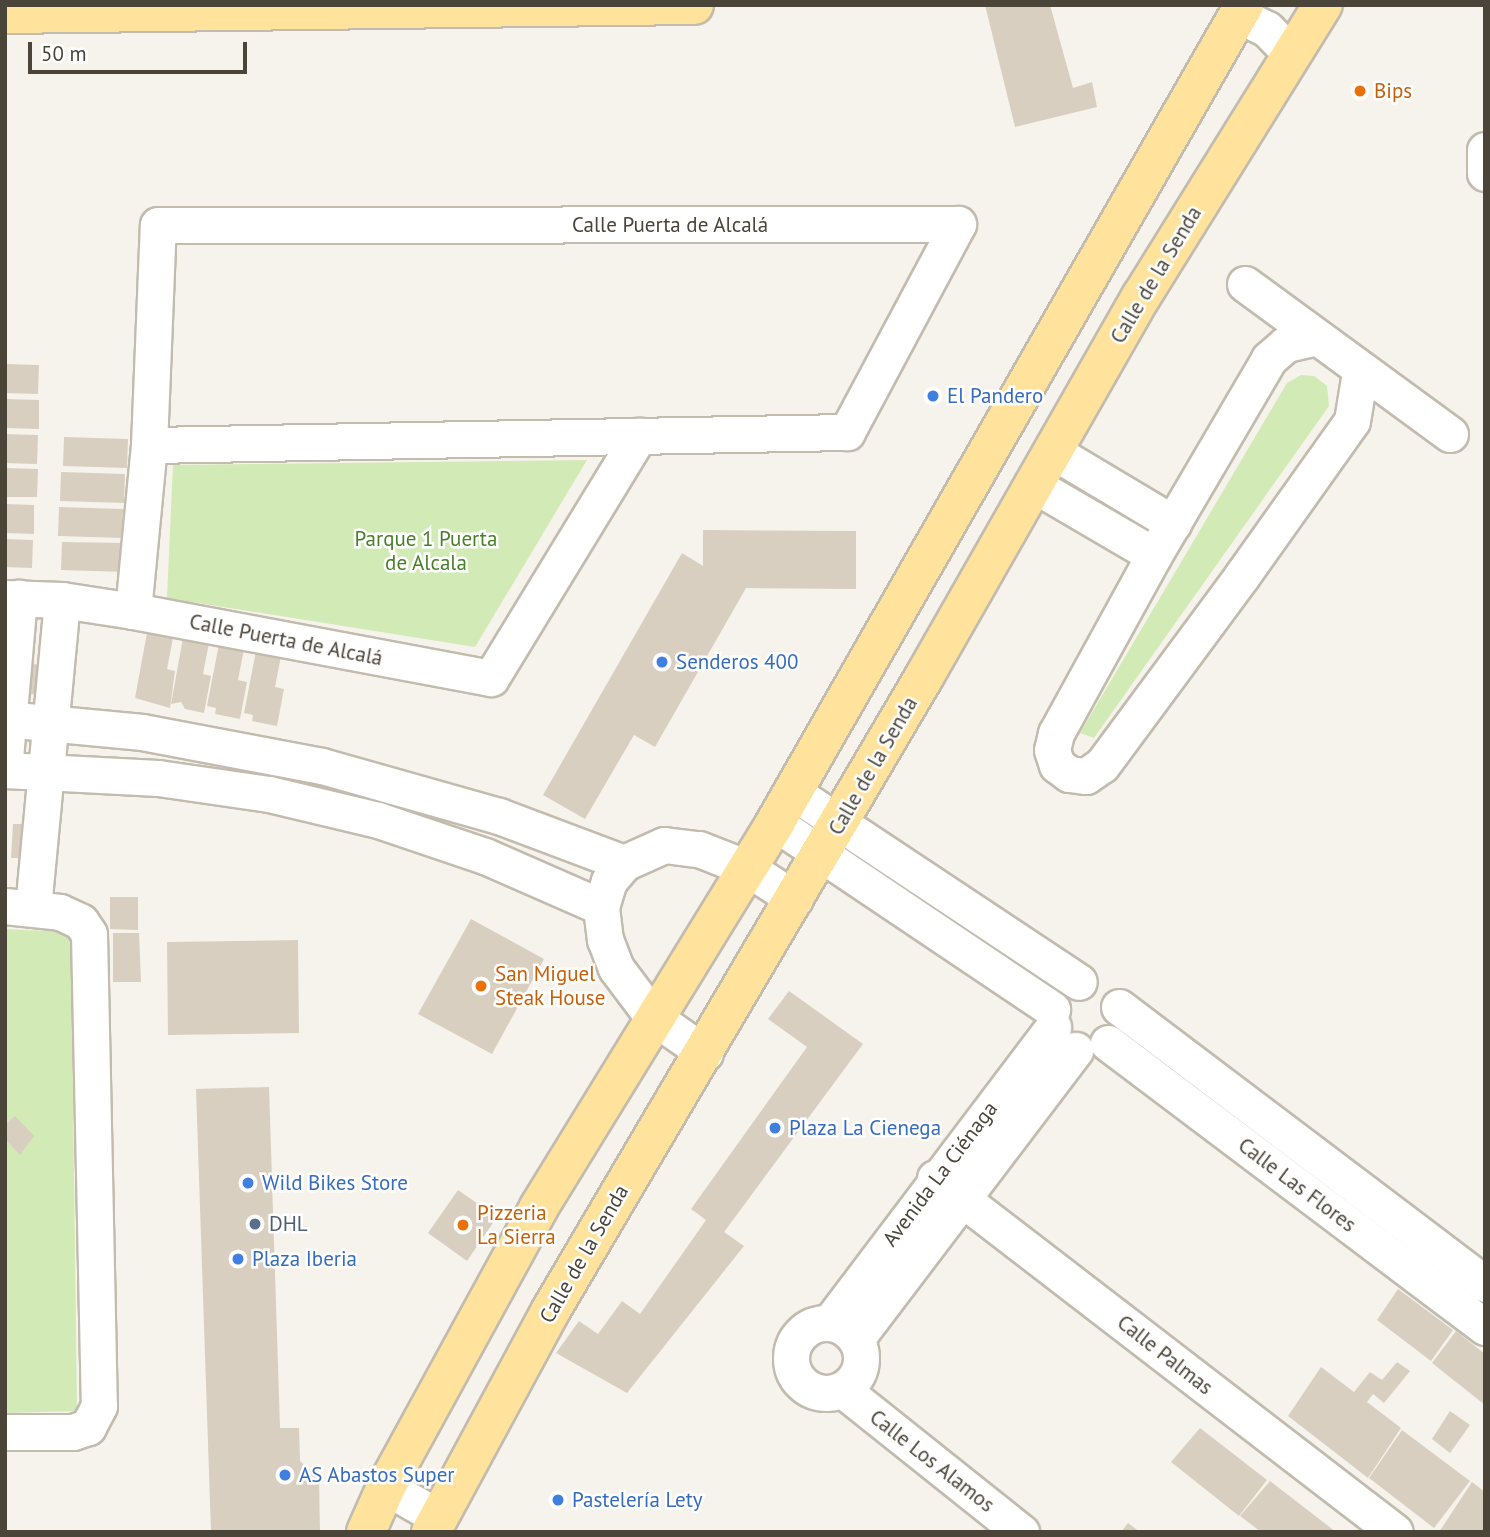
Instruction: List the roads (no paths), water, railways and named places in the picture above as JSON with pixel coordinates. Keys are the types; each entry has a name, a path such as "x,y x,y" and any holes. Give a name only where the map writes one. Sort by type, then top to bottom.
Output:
{"main road":[{"path":"5,15 694,5"},
{"name":"Calle de la Senda","path":"434,1524 551,1310 830,839 1054,452 1140,297 1290,53 1323,5"},
{"path":"366,1532 386,1486 539,1207 652,1016 784,807 1241,10"}],"street":[{"path":"1241,10 1268,29 1290,53"},
{"path":"1485,150 1485,173"},
{"name":"Calle Puerta de Alcalá","path":"133,611 149,445 158,225 958,224 847,432 149,445"},
{"path":"1245,284 1313,338 1450,434"},
{"path":"1313,338 1286,344 1269,359 1154,555 1056,733 1052,750 1057,765 1069,774 1086,776 1102,765 1241,577 1352,421 1360,372"},
{"name":"Calle Puerta de Alcalá","path":"5,758 12,598 62,600 133,611 491,678 639,436"},
{"path":"1054,452 1173,523"},
{"path":"1034,485 1154,555"},
{"path":"5,1432 73,1432 89,1427 99,1406 89,934 71,916 19,907 46,772 62,600"},
{"path":"7,719 258,752 411,788 499,816 624,863"},
{"path":"5,770 158,778 269,794 378,820 485,856 601,907"},
{"name":"Calle Las Flores","path":"784,807 830,839 1072,1032 1485,1327"},
{"path":"485,856 499,816"},
{"name":"Calle Las Flores","path":"830,839 1079,982 1108,990 1119,1007 1485,1284"},
{"path":"705,1053 652,1016 616,968 605,940 601,907 608,881 624,863 664,845 699,849 747,868 795,899"},
{"path":"1079,982 1057,997 1072,1032 1119,1027 1119,1007"},
{"name":"Avenida La Ciénaga","path":"843,1331 935,1178 1072,1032"},
{"name":"Avenida La Ciénaga","path":"843,1331 962,1200 1072,1032"},
{"name":"Calle Palmas","path":"935,1178 1395,1532"},
{"name":"Avenida La Ciénaga","path":"843,1331 804,1329 790,1352 791,1365 805,1387 817,1393 843,1390"},
{"path":"843,1331 860,1367 843,1390"},
{"name":"Calle Los Alamos","path":"843,1390 1021,1532"},
{"path":"386,1486 434,1524"}],"place":[{"name":"Bips","path":"1360,91"},
{"name":"El Pandero","path":"933,396"},
{"name":"Senderos 400","path":"662,662"},
{"name":"San Miguel Steak House","path":"481,986"},
{"name":"Plaza La Cienega","path":"775,1128"},
{"name":"Wild Bikes Store","path":"248,1183"},
{"name":"DHL","path":"255,1224"},
{"name":"Pizzeria La Sierra","path":"463,1225"},
{"name":"Plaza Iberia","path":"238,1259"},
{"name":"AS Abastos Super","path":"285,1475"},
{"name":"Pastelería Lety","path":"558,1500"}],"park label":[{"name":"Parque 1 Puerta de Alcala","path":"426,551"}]}
